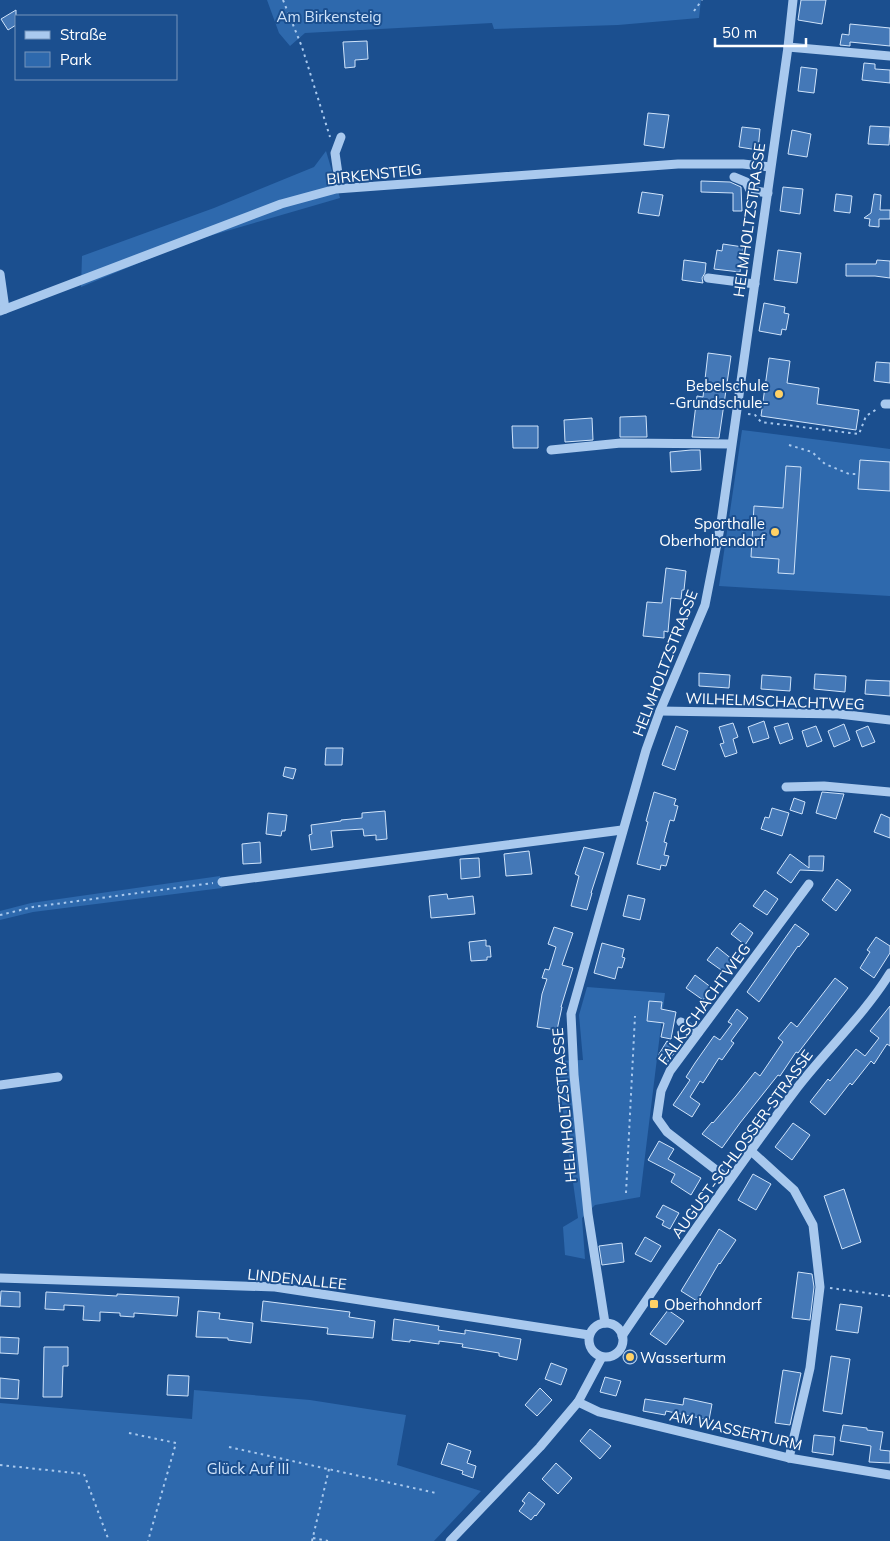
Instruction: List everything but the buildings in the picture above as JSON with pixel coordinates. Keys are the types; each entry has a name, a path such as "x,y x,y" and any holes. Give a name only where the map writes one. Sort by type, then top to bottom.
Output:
{"street":[{"name":"HELMHOLTZSTRASSE","path":"605,1323 588,1214 574,1075 571,1014 622,830 660,711 705,605 720,523 755,284 793,0"},
{"path":"788,47 890,56"},
{"path":"340,188 335,153 341,137"},
{"name":"BIRKENSTEIG","path":"2,310 281,204 340,188 678,164 743,164 770,167"},
{"path":"734,177 746,182 750,190 768,193"},
{"path":"0,274 2,310"},
{"path":"708,278 755,284"},
{"path":"550,450 621,443 731,444"},
{"name":"WILHELMSCHACHTWEG","path":"660,711 839,714 890,720"},
{"path":"786,787 824,786 890,792"},
{"path":"222,882 622,830"},
{"name":"FALKSCHACHTWEG","path":"729,1180 668,1132 657,1118 661,1092 670,1071 809,884"},
{"name":"AUGUST-SCHLOSSER-STRASSE","path":"622,1336 750,1150 811,1070 880,990 890,974"},
{"path":"681,1022 698,1033"},
{"path":"0,1085 58,1077"},
{"path":"750,1150 794,1190 813,1225 820,1286 810,1368 789,1458"},
{"name":"LINDENALLEE","path":"0,1278 275,1287 589,1335"},
{"path":"605,1323 616,1326 622,1336 621,1347 618,1352 608,1357 602,1357 597,1355 590,1346 589,1335 595,1327 605,1323"},
{"path":"450,1541 540,1447 578,1402 602,1357"},
{"name":"AM WASSERTURM","path":"578,1402 599,1412 789,1458 890,1475"}],"path":[{"path":"282,0 302,47 335,153"},
{"path":"694,11 702,0"},
{"path":"735,412 756,415 761,422 859,434 866,416 887,404"},
{"path":"789,445 812,452 825,464 849,474 857,474"},
{"path":"0,915 33,907 222,882"},
{"path":"626,1193 635,1016"},
{"path":"820,1286 890,1296"},
{"path":"129,1433 176,1443 148,1541"},
{"path":"228,1448 436,1492"},
{"path":"0,1465 84,1474 109,1541"},
{"path":"312,1541 329,1469"},
{"path":"312,1537 328,1541"}],"green space":[{"name":"Am Birkensteig","path":"267,0 701,0 699,18 618,25 494,29 492,23 305,33 290,46 279,33"},
{"path":"326,151 340,198 192,241 81,287 82,256 214,208 314,167"},
{"path":"742,430 890,449 890,596 719,586"},
{"path":"220,876 222,888 33,912 0,920 0,911 31,903"},
{"path":"587,987 665,993 640,1197 595,1205 582,1218 585,1259 565,1255 563,1227 578,1218 556,1061 583,1060 579,1015"},
{"name":"Glück Auf III","path":"194,1390 310,1400 406,1415 397,1465 481,1491 434,1541 0,1541 0,1403 192,1419"}],"place":[{"name":"Bebelschule -Grundschule-","path":"779,394"},
{"name":"Sporthalle Oberhohendorf","path":"775,532"},
{"name":"Oberhohndorf","path":"654,1304"},
{"name":"Wasserturm","path":"630,1357"}]}
